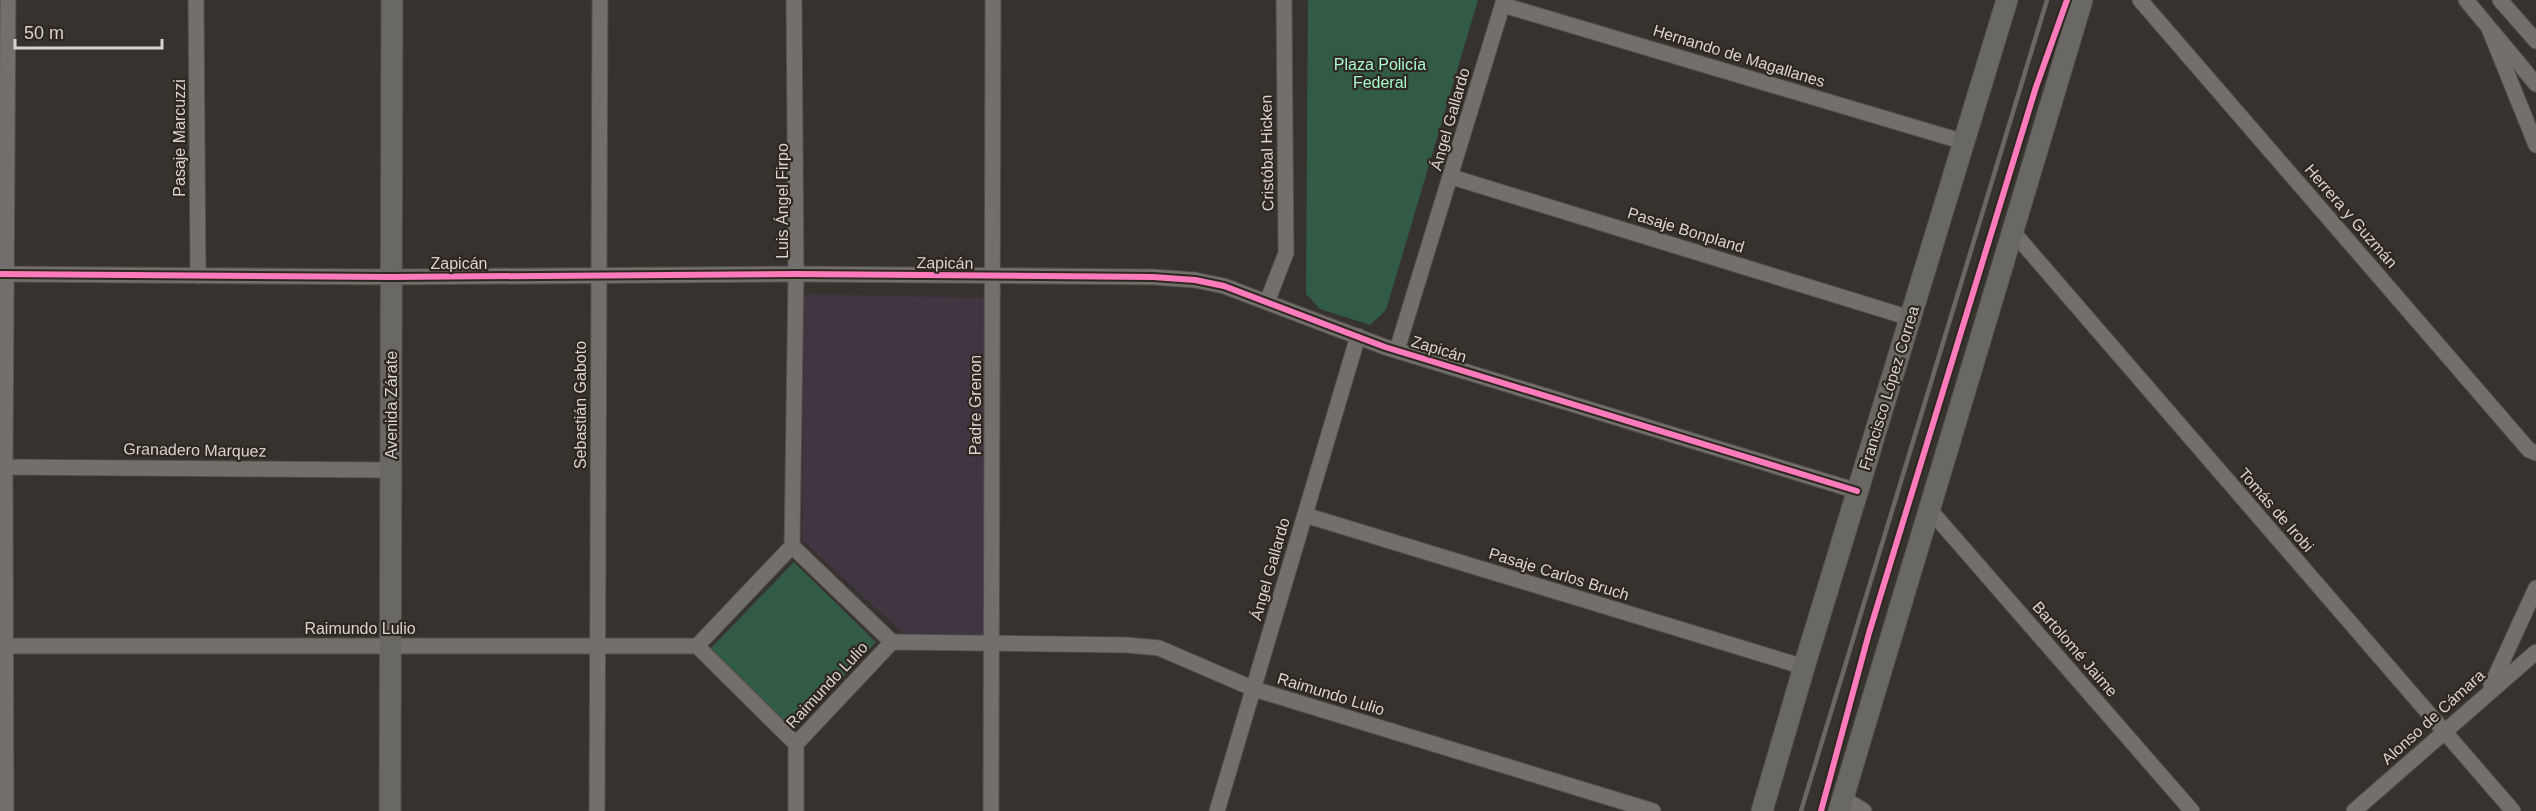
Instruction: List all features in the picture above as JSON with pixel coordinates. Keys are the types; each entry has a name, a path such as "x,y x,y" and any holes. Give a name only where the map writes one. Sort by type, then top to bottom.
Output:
{"main road":[{"name":"Avenida Zárate","path":"390,811 392,0"},
{"name":"Francisco López Correa","path":"1762,811 2007,0"},
{"path":"1841,804 2082,0"}],"street":[{"path":"6,811 3,646 3,274 8,0"},
{"name":"Pasaje Marcuzzi","path":"196,0 198,276"},
{"name":"Sebastián Gaboto","path":"597,811 600,0"},
{"name":"Luis Ángel Firpo","path":"792,546 796,274 794,0"},
{"name":"Padre Grenon","path":"991,811 993,0"},
{"name":"Cristóbal Hicken","path":"1267,302 1286,253 1284,0"},
{"name":"Herrera y Guzmán","path":"2140,0 2529,450 2536,453"},
{"path":"2466,0 2536,84"},
{"path":"2500,0 2536,41"},
{"name":"Hernando de Magallanes","path":"1503,2 1964,142"},
{"name":"Ángel Gallardo","path":"1397,351 1452,177 1503,2"},
{"path":"2490,31 2536,145"},
{"name":"Pasaje Bonpland","path":"1452,177 1910,318"},
{"name":"Tomás de Irobi","path":"2013,231 2513,811"},
{"name":"Zapicán","path":"3,274 391,277 796,274 1153,277 1195,280 1224,286 1397,351 1857,491"},
{"name":"Ángel Gallardo","path":"1217,811 1359,336"},
{"name":"Granadero Marquez","path":"3,467 390,470"},
{"name":"Bartolomé Jaime","path":"1930,510 2192,811"},
{"name":"Pasaje Carlos Bruch","path":"1305,515 1804,667"},
{"path":"697,646 792,546 892,642"},
{"path":"2487,692 2536,588"},
{"name":"Raimundo Lulio","path":"3,646 697,646 796,744 892,642 1127,645 1159,648 1254,689 1653,811"},
{"name":"Alonso de Cámara","path":"2354,811 2487,692 2536,652"},
{"path":"796,744 796,811"},
{"path":"1841,804 1864,811"}],"shaded area":[{"path":"803,294 986,298 986,634 905,635 802,540"}],"green space":[{"name":"Plaza Policía Federal","path":"1308,0 1478,0 1386,310 1370,325 1320,309 1306,294"},
{"path":"794,562 876,642 793,729 710,649"}],"railway":[{"path":"1801,811 2047,0"}],"cycle path":[{"path":"1821,811 1869,633 2036,87 2067,0"},
{"path":"0,274 391,277 796,274 1153,277 1195,280 1224,286 1385,347 1857,491"}]}
